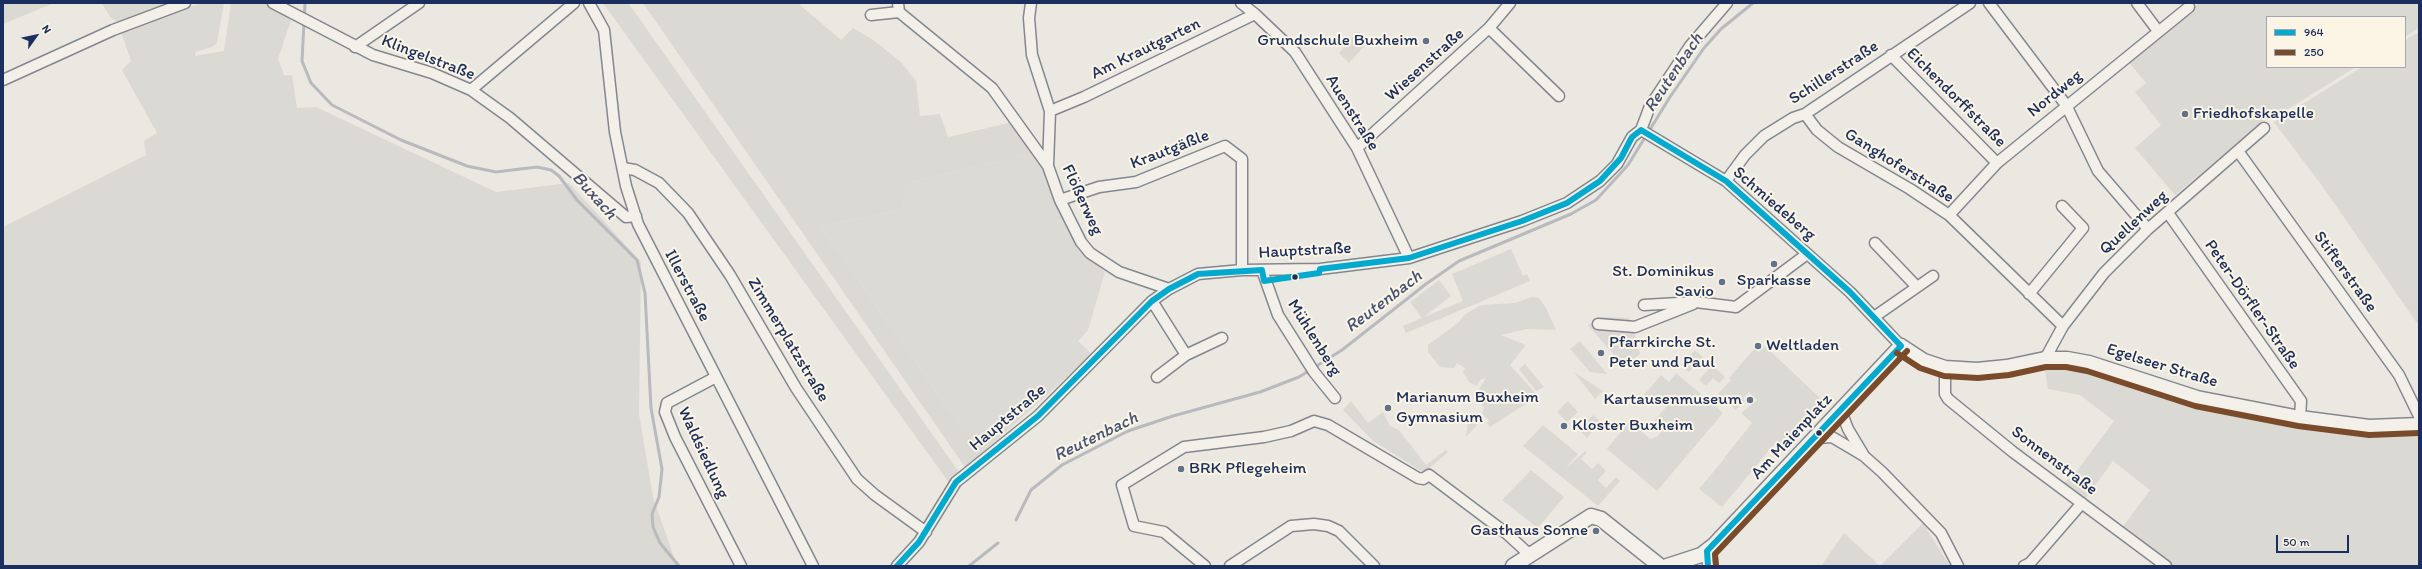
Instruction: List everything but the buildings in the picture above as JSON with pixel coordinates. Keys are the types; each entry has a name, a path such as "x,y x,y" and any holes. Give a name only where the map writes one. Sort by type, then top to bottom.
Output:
{"street":[{"path":"3,80 113,30 185,3"},
{"name":"Klingelstraße","path":"273,3 355,47 373,55 445,78 471,90 510,118 626,216 636,216"},
{"path":"355,47 419,3"},
{"path":"471,90 574,3"},
{"name":"Illerstraße","path":"589,3 604,30 612,107 623,168 636,216 646,243 813,566"},
{"name":"Flößerweg","path":"1031,3 1029,18 1032,54 1050,111 1048,166 1060,200 1081,242 1090,253 1119,272 1169,289"},
{"name":"Auenstraße","path":"1241,3 1255,14 1295,52 1357,148 1409,258"},
{"name":"Wiesenstraße","path":"1357,148 1489,28 1510,3"},
{"name":"Hauptstraße","path":"897,566 926,532 948,492 956,482 1038,416 1152,301 1169,289 1198,274 1242,270 1320,269 1409,258 1522,221 1577,197 1611,171 1632,137 1641,130 1650,106 1690,46 1727,3"},
{"name":"Schillerstraße","path":"1726,181 1758,142 1786,122 1805,114 1970,3"},
{"path":"1989,3 2066,105 2098,171 2148,229"},
{"path":"2136,3 2158,31"},
{"path":"870,15 899,7 984,80 1021,126 1048,166"},
{"name":"Nordweg","path":"1949,215 1997,163 2066,105 2189,7"},
{"name":"Am Krautgarten","path":"1050,111 1084,97 1255,14"},
{"path":"1489,28 1559,96"},
{"name":"Eichendorffstraße","path":"1891,55 1997,163"},
{"name":"Ganghoferstraße","path":"1805,114 1817,130 1838,147 1916,192 1949,215 2063,326"},
{"name":"Quellenweg","path":"2045,358 2063,326 2104,274 2148,229 2264,128"},
{"name":"Schmiedeberg","path":"1641,130 1652,135 1726,181 1850,292 1901,346"},
{"name":"Krautgäßle","path":"1060,200 1099,187 1136,182 1225,146 1242,159 1242,270"},
{"name":"Stifterstraße","path":"2238,151 2399,375 2419,416"},
{"name":"Zimmerplatzstraße","path":"623,168 635,170 659,183 688,213 730,275 801,394 857,479 875,495 926,532"},
{"path":"2029,294 2086,231 2062,206"},
{"name":"Peter-Dörfler-Straße","path":"2168,213 2301,401 2300,418"},
{"path":"1875,243 1917,287"},
{"path":"1644,305 1696,302 1736,307 1807,254"},
{"name":"Mühlenberg","path":"1262,270 1278,315 1311,368 1335,398"},
{"path":"1874,316 1933,276"},
{"path":"1152,301 1186,355"},
{"path":"1598,324 1634,327 1696,302"},
{"path":"1157,377 1186,355 1222,338"},
{"name":"Egelseer Straße","path":"1901,346 1924,361 1945,368 1977,370 2007,367 2045,358 2089,363 2197,398 2300,418 2369,426 2419,425"},
{"name":"Am Maienplatz","path":"1707,551 1816,438 1901,346"},
{"name":"Sonnenstraße","path":"1945,368 1945,394 1948,398 2082,503 2166,566"},
{"name":"Waldsiedlung","path":"716,377 667,403 665,412 675,437 741,566"},
{"path":"1841,411 1848,429 1864,456"},
{"path":"1205,566 1164,532 1134,526 1122,485 1184,447 1264,437 1292,431 1314,421 1328,425 1418,478 1423,479 1429,475 1506,533 1530,555"},
{"path":"1816,438 1832,437 1864,456 1882,472 1940,534 1958,566"},
{"path":"2029,565 2082,503"},
{"path":"1513,566 1591,516 1601,519 1660,566"},
{"path":"1230,566 1291,526 1314,524 1328,526 1339,531 1374,566"},
{"path":"1667,566 1707,551 1708,566"}],"shaded area":[{"path":"3,3 54,3 3,24"},
{"path":"102,3 176,3 119,23 110,17"},
{"path":"201,3 224,3 217,43 212,47 195,52 195,56 224,51 231,3 265,3 291,20 278,59 284,75 292,75 297,108 316,107 496,192 569,183 641,262 639,414 653,497 677,566 3,566 3,227 146,155 144,141 157,133 122,70 131,61 121,32"},
{"path":"603,3 628,3 639,18 961,475 950,484"},
{"path":"643,3 802,3 800,5 841,40 853,28 872,39 901,62 916,81 920,116 940,114 948,137 1013,122 1034,153 906,183 902,210 820,226 960,426 985,451 984,454 967,470"},
{"path":"2199,3 2419,3 2419,28 2406,36 2406,16 2266,16 2266,68 2354,68 2280,114 2267,118 2175,195 2135,148 2161,125 2135,92 2146,83 2127,60"},
{"path":"1358,31 1369,41 1349,63 1339,53"},
{"path":"2419,32 2419,326 2323,187 2274,122 2360,68 2406,68 2406,39"},
{"path":"1034,153 1050,183 1081,251 1105,272 1088,330 1078,341 1092,354 985,451 960,426 820,226 902,210 906,183"},
{"path":"1511,249 1523,276 1527,274 1530,281 1406,333 1403,326 1422,318 1410,302 1439,280 1451,296 1424,317 1463,301 1452,274"},
{"path":"1532,297 1539,298 1546,308 1556,330 1527,329 1501,335 1526,345 1510,365 1538,396 1490,427 1487,424 1489,420 1482,414 1484,407 1477,399 1477,392 1486,378 1480,380 1477,386 1469,382 1463,372 1465,368 1457,363 1454,368 1440,367 1428,352 1428,345 1459,322 1464,315 1481,305 1515,303"},
{"path":"1602,317 1629,318 1640,354 1621,369 1620,362 1588,325"},
{"path":"1580,341 1607,374 1590,372 1570,349"},
{"path":"1765,346 1825,403 1783,448 1776,442 1722,507 1699,489 1724,459 1730,463 1724,458 1752,423 1741,413 1757,400 1749,392 1743,398 1745,401 1736,410 1718,394 1731,380 1729,378 1755,348 1759,352"},
{"path":"1695,350 1707,361 1701,368 1696,364 1689,372 1681,365"},
{"path":"2044,363 2088,367 2193,402 2419,431 2419,566 2170,566 2122,528 2150,490 2113,461 2085,499 2063,483 2074,475 2114,421 2080,395 2048,389"},
{"path":"1525,364 1544,387 1536,391 1519,369"},
{"path":"1712,365 1725,377 1719,383 1713,378 1706,386 1699,380"},
{"path":"1574,372 1603,391 1595,399"},
{"path":"1676,373 1723,413 1657,491 1607,449 1630,421 1650,439 1657,437 1661,432 1661,427 1654,421 1667,406 1656,396 1649,404 1646,401 1643,404 1639,401 1661,375 1669,382"},
{"path":"1351,401 1368,423 1383,412 1390,426 1399,430 1426,465 1446,450 1448,452 1424,473 1372,440 1343,410"},
{"path":"1568,401 1578,412 1567,422 1557,412"},
{"path":"1469,414 1478,424 1466,437"},
{"path":"1593,415 1601,422 1587,438 1579,430"},
{"path":"1543,425 1578,454 1565,469 1585,451 1587,452 1581,459 1592,469 1598,463 1606,471 1598,480 1606,488 1616,477 1620,481 1598,506 1523,446"},
{"path":"1531,470 1564,497 1538,528 1502,500"},
{"path":"1923,523 1950,566 1880,566"},
{"path":"1844,533 1880,566 1821,566"}],"waterway":[{"name":"Buxach","path":"305,3 302,61 311,83 332,105 401,140 467,166 496,172 537,167 551,170 559,176 577,200 637,260 645,293 651,408 662,469 659,497 652,514 653,527 660,543 679,566"},
{"name":"Reutenbach","path":"1016,520 1031,490 1062,465 1128,431 1173,416 1260,392 1299,377 1342,350 1426,284 1459,261 1571,214 1596,200 1628,165 1670,97 1704,48 1721,29 1753,3"},
{"name":"Reutenbach","path":"969,566 998,543"}],"transit line":[{"name":"964","path":"897,566 919,542 956,482 1038,416 1152,301 1169,289 1198,274 1262,270 1264,281 1319,273 1320,269 1409,258 1522,221 1567,203 1600,181 1621,158 1632,137 1641,130 1726,181 1850,292 1901,346 1707,551 1708,566"},
{"name":"250","path":"1716,565 1715,554 1907,351"},
{"name":"250","path":"1897,353 1920,368 1944,376 1978,378 2009,375 2046,367 2066,367 2087,371 2195,406 2298,426 2369,435 2419,433"}],"place":[{"name":"Grundschule Buxheim","path":"1426,41"},
{"name":"Friedhofskapelle","path":"2185,114"},
{"name":"Sparkasse","path":"1774,264"},
{"name":"St. Dominikus Savio","path":"1722,282"},
{"name":"Weltladen","path":"1758,346"},
{"name":"Pfarrkirche St. Peter und Paul","path":"1601,353"},
{"name":"Kartausenmuseum","path":"1750,400"},
{"name":"Marianum Buxheim Gymnasium","path":"1388,408"},
{"name":"Kloster Buxheim","path":"1564,426"},
{"name":"BRK Pflegeheim","path":"1181,469"},
{"name":"Gasthaus Sonne","path":"1596,531"}]}
